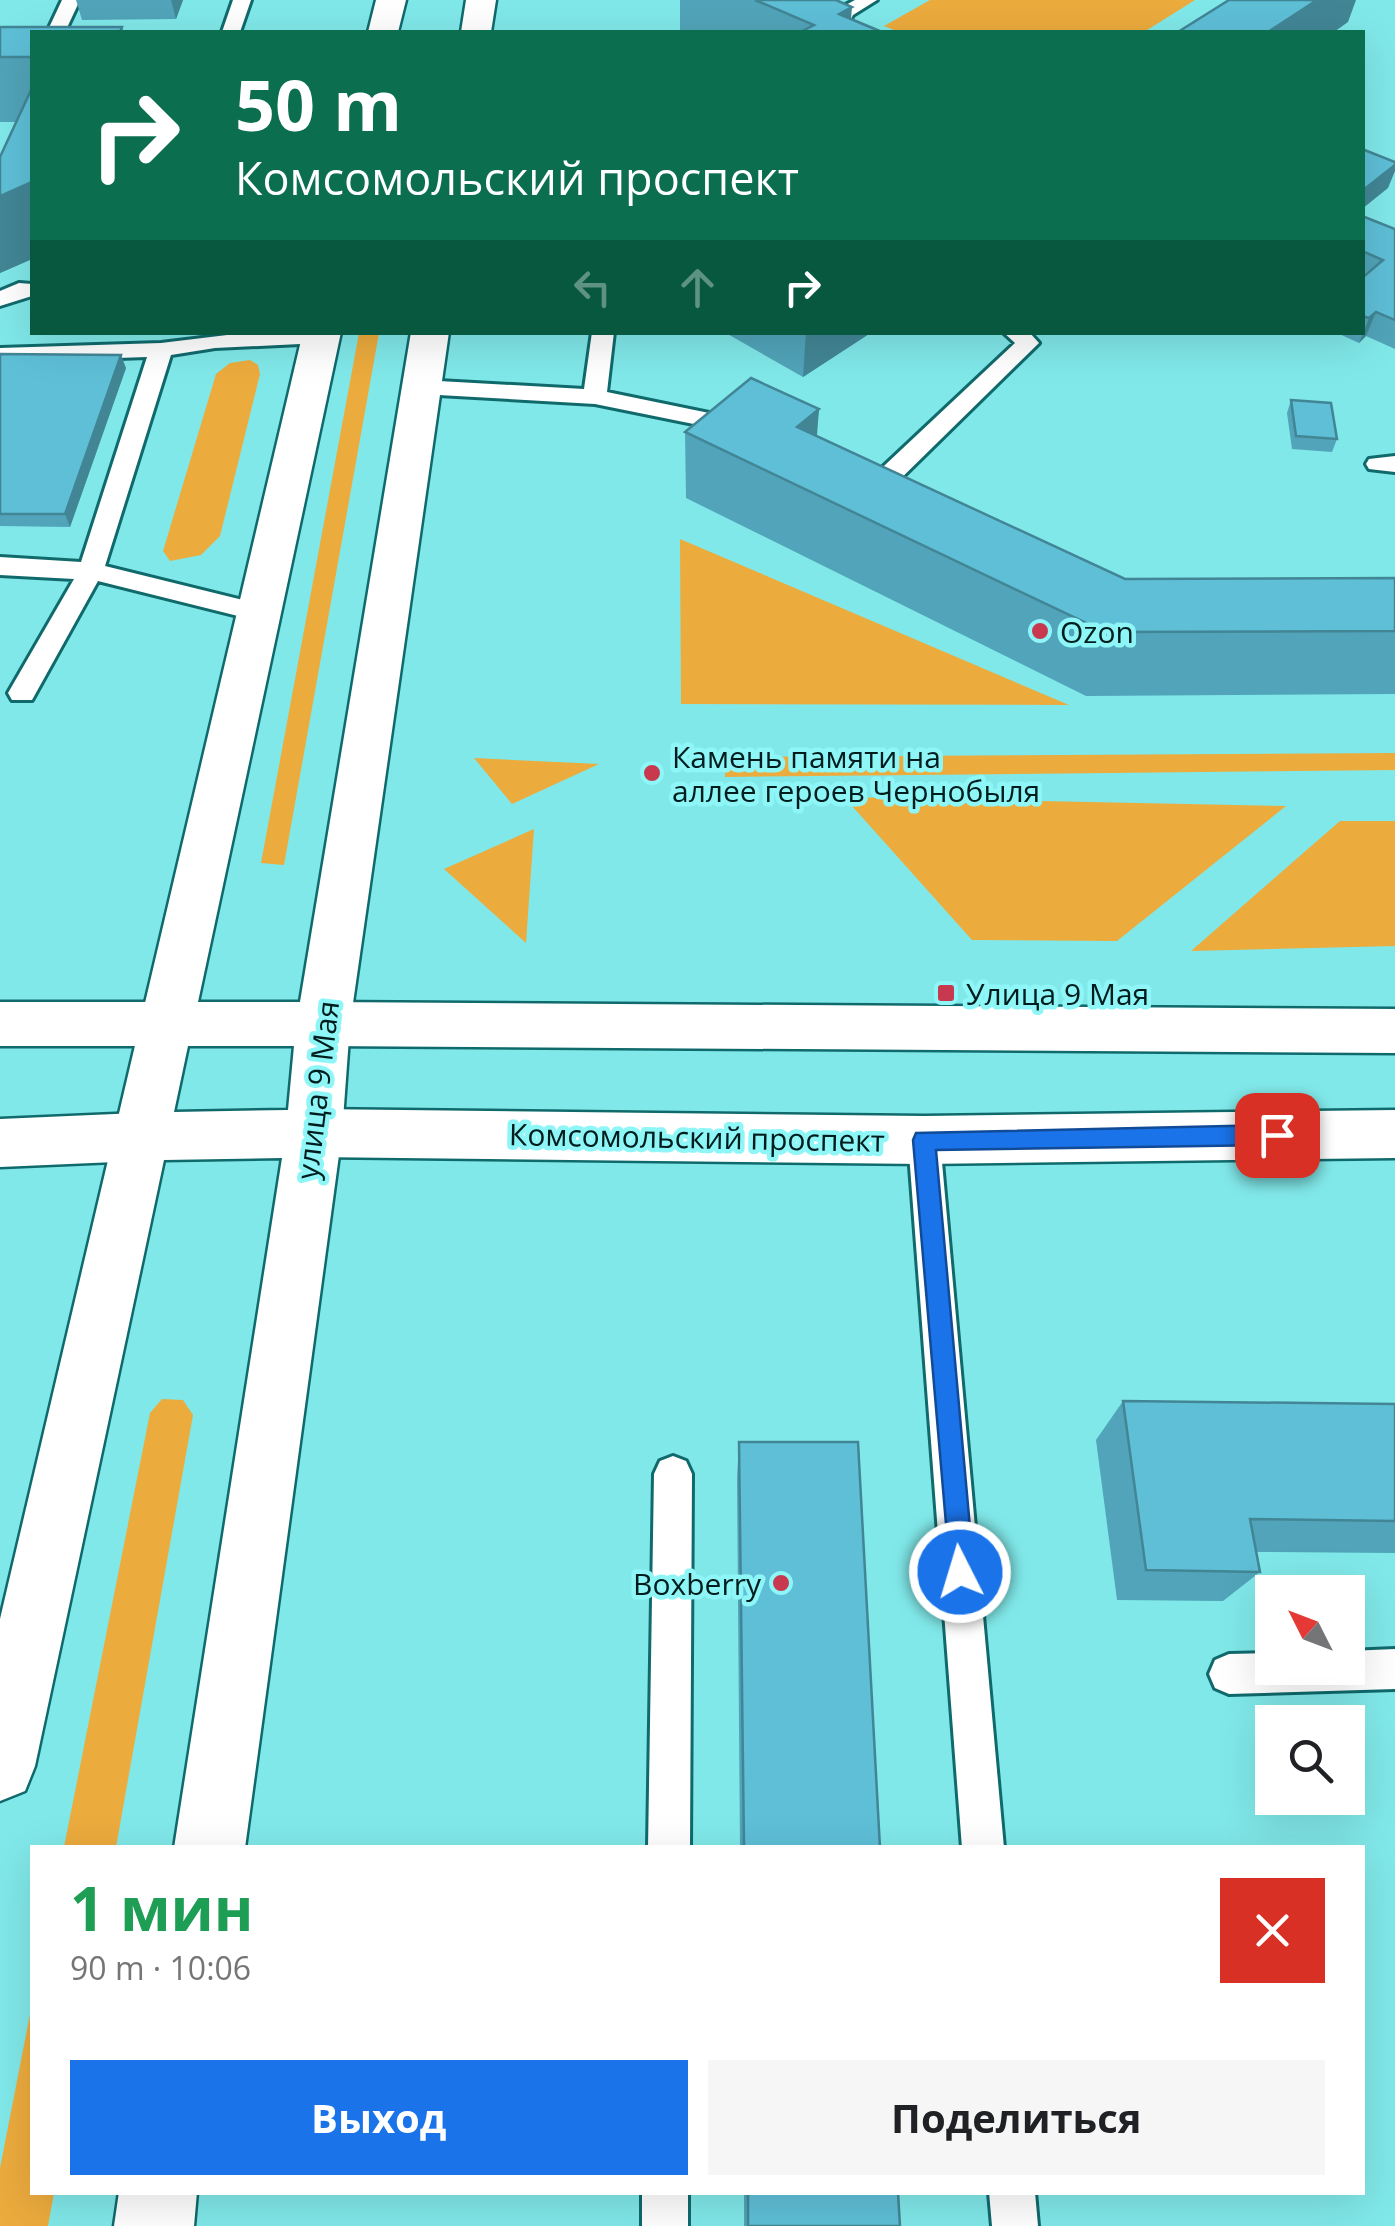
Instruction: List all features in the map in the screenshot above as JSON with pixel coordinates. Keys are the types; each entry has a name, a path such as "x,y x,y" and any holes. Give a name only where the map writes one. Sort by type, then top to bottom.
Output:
{"main road":[{"path":"384,30 390,0"},
{"path":"476,30 481,0"},
{"path":"0,1766 16,1629 262,612 322,335"},
{"name":"улица 9 Мая","path":"209,1845 314,1132 322,1024 430,335"},
{"path":"0,1024 1395,1031"},
{"name":"Комсомольский проспект","path":"0,1143 314,1132 924,1140 1395,1134"},
{"path":"154,2226 158,2195"}],"lane":[{"path":"57,30 71,0"},
{"path":"233,30 242,0"},
{"path":"840,30 837,29 846,12 868,0"},
{"path":"0,298 30,290"},
{"path":"0,354 161,350 214,341 307,335"},
{"path":"595,396 602,335"},
{"path":"877,486 1028,343 1018,335"},
{"path":"22,694 91,571 161,350"},
{"path":"421,387 595,396 733,422 769,438"},
{"path":"0,566 91,571 262,612"},
{"path":"924,1140 984,1845"},
{"path":"669,1845 674,1474"},
{"path":"1229,1674 1395,1669"},
{"path":"665,2195 665,2226"},
{"path":"1012,2195 1015,2226"}],"shaded area":[{"path":"930,0 1195,0 1147,30 894,30 884,26"},
{"path":"359,335 379,335 284,865 261,863"},
{"path":"250,360 258,365 260,374 220,536 201,555 170,561 163,551 216,374 230,363"},
{"path":"680,539 1069,705 681,704"},
{"path":"1395,753 1395,770 725,777 725,757"},
{"path":"474,758 599,764 512,804"},
{"path":"844,797 1286,806 1117,941 972,940"},
{"path":"1340,821 1395,821 1395,946 1191,951"},
{"path":"534,829 526,943 444,869"},
{"path":"162,1399 183,1400 193,1415 116,1845 64,1845 150,1413"},
{"path":"30,2014 30,2195 54,2195 48,2226 0,2226 0,2168"}],"building":[{"path":"755,0 836,0 852,7 839,14 877,30 804,30 814,25"},
{"path":"1229,0 1317,0 1271,30 1181,30"},
{"path":"0,27 122,27 30,30 30,57 0,57"},
{"path":"30,92 30,183 0,196 0,157"},
{"path":"1365,150 1395,165 1365,189"},
{"path":"1365,217 1395,229 1395,320 1376,312 1365,317 1365,275 1383,260 1365,252"},
{"path":"0,354 121,355 65,514 0,514"},
{"path":"751,378 819,409 797,427 1125,579 1395,578 1395,631 1105,632 685,432"},
{"path":"1291,400 1331,403 1337,439 1296,436"},
{"path":"1123,1401 1395,1404 1395,1521 1250,1519 1260,1572 1146,1570"},
{"path":"739,1442 858,1442 880,1845 744,1845"},
{"path":"748,2195 898,2195 900,2226 748,2226"}],"place":[{"name":"Ozon","path":"1040,631"},
{"name":"Камень памяти на аллее героев Чернобыля","path":"652,773"},
{"name":"Улица 9 Мая","path":"946,993"},
{"name":"Boxberry","path":"781,1583"}],"route":[{"path":"960,1572 924,1140 1277,1135"}]}
